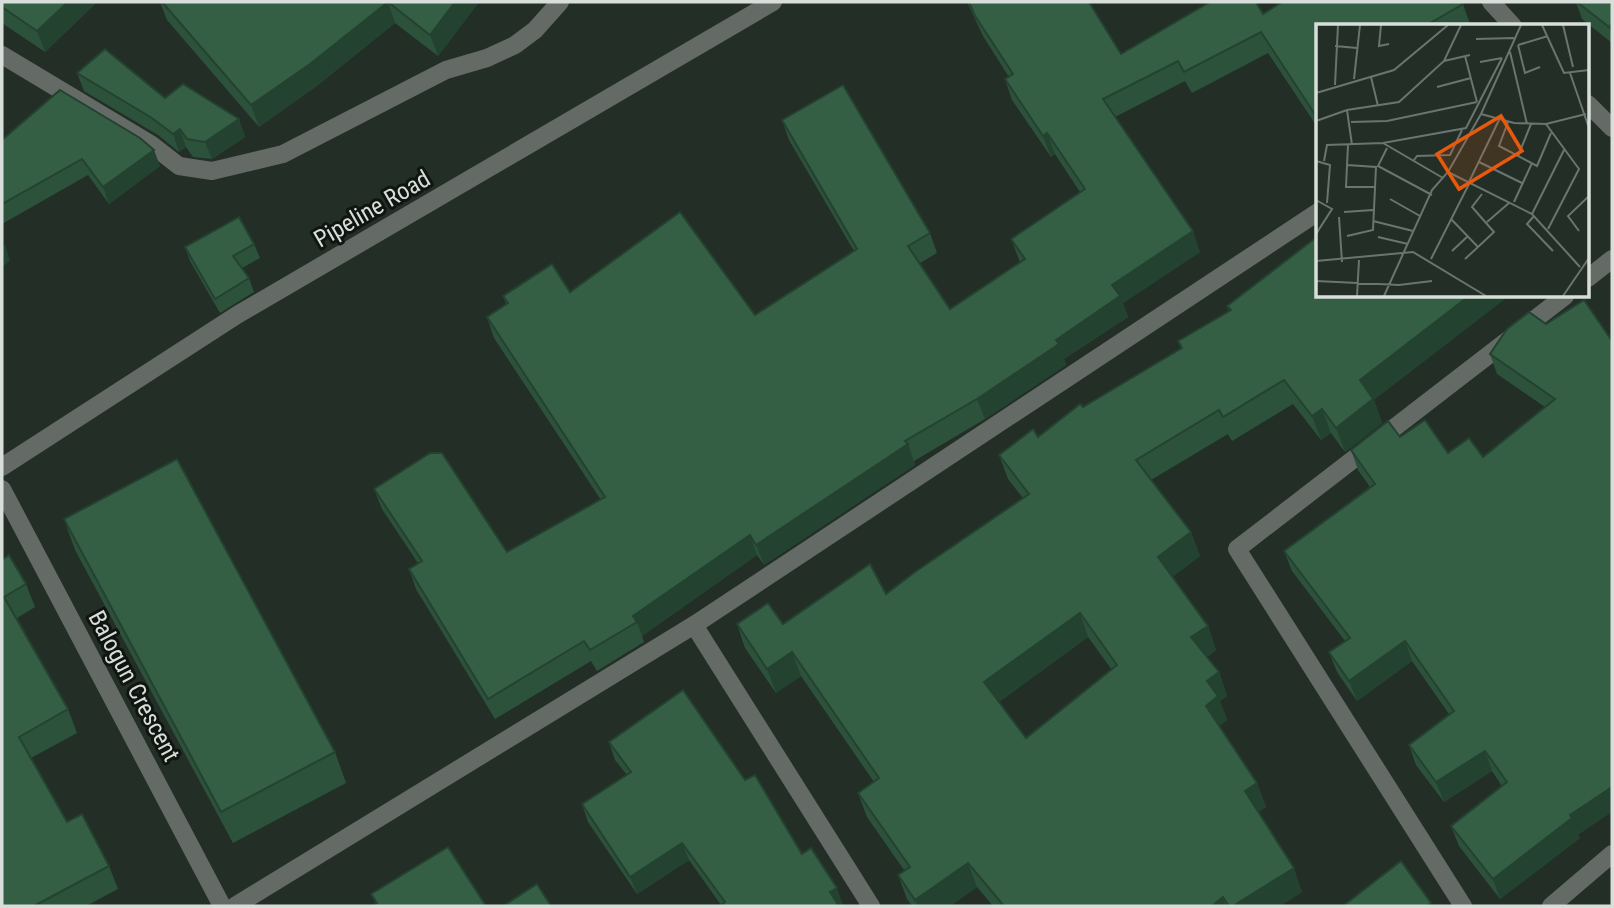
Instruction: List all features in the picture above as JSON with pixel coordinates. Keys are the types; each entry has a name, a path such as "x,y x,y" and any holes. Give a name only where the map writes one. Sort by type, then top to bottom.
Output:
{"street":[{"path":"2,55 152,145 179,166 212,171 283,154 446,70 486,58 514,45 536,30 560,2"},
{"name":"Pipeline Road","path":"2,467 237,315 772,2"},
{"path":"1491,2 1511,24"},
{"path":"1590,106 1612,128"},
{"path":"235,906 694,625 1316,213"},
{"path":"1590,276 1612,259"},
{"path":"1463,906 1237,549 1562,298"},
{"name":"Balogun Crescent","path":"2,489 222,906"},
{"path":"694,625 871,906"},
{"path":"1551,906 1612,854"}],"building":[{"path":"2,2 68,2 37,31 2,7"},
{"path":"162,2 388,2 310,64 251,105"},
{"path":"388,2 455,2 430,35"},
{"path":"969,2 1089,2 1121,54 1210,2 1256,2 1263,14 1282,2 1463,4 1428,24 1316,24 1316,116 1261,32 1184,72 1178,61 1103,99 1193,231 1112,285 1120,296 1056,340 1059,344 977,399 905,441 908,444 756,545 750,535 633,616 637,622 590,650 584,641 488,699 409,569 422,561 374,489 430,453 442,453 507,552 605,497 487,317 508,303 503,296 552,264 570,292 680,212 755,315 857,249 782,120 843,85 930,233 908,246 950,309 1025,259 1011,239 1085,189 1047,133 1043,136 1005,79 1013,74 975,16"},
{"path":"1577,2 1612,2 1612,23 1609,27"},
{"path":"105,49 165,98 183,84 239,119 205,142 187,139 180,129 173,134 152,118 77,73"},
{"path":"60,90 140,138 154,150 103,187 82,159 2,204 2,140"},
{"path":"239,217 254,244 233,256 249,278 215,299 185,247"},
{"path":"1316,238 1316,298 1466,298 1360,380 1373,399 1336,428 1322,409 1312,416 1284,380 1223,417 1219,410 1136,460 1191,532 1158,557 1208,626 1191,637 1219,672 1207,681 1218,696 1206,706 1257,783 1245,791 1294,868 1233,906 1229,906 1223,897 1212,906 1004,906 968,863 915,900 898,875 910,867 858,793 879,778 792,652 767,669 737,624 768,603 783,624 870,564 886,594 1029,494 999,455 1033,429 1038,437 1080,404 1083,407 1182,348 1178,341 1231,310 1227,306","holes":["1080,613 1117,665 1026,738 984,682"]},
{"path":"1584,300 1612,341 1612,787 1570,815 1572,818 1493,879 1451,826 1507,782 1485,751 1436,782 1409,745 1454,711 1405,641 1349,681 1329,652 1350,638 1284,551 1375,484 1351,450 1388,421 1400,437 1425,420 1448,453 1469,438 1483,457 1555,399 1490,354 1507,329 1529,312 1546,324"},
{"path":"177,459 335,752 221,812 64,519"},
{"path":"9,555 26,584 4,597 68,709 19,737 67,822 82,814 109,866 34,906 2,906 2,560"},
{"path":"683,690 745,780 755,775 802,854 811,848 837,888 830,892 839,906 719,906 725,902 682,843 630,877 582,804 631,772 609,742"},
{"path":"448,847 486,906 371,906 377,903 371,894"},
{"path":"1401,861 1431,903 1430,906 1343,906"},
{"path":"537,884 551,906 503,906"}]}
